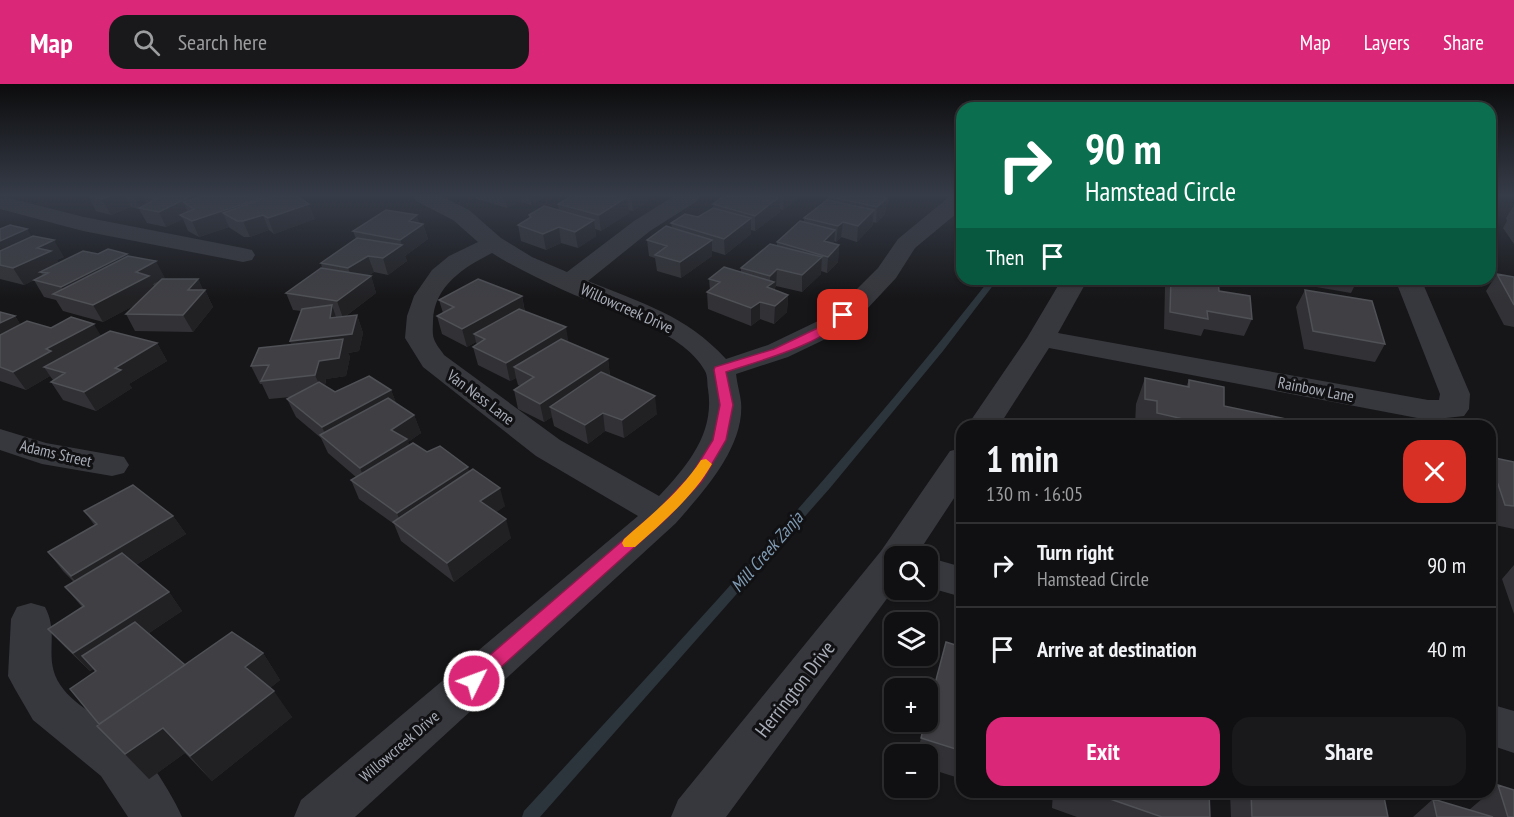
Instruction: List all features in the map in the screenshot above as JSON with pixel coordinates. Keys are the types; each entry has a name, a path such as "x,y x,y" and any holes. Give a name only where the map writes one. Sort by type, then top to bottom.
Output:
{"street":[{"path":"115,230 243,255"},
{"name":"Willowcreek Drive","path":"319,817 663,514 697,477 719,440 726,405 720,370 698,345 672,326 523,262 493,243 478,230"},
{"path":"569,283 637,230"},
{"path":"720,370 778,351 828,327 858,303 887,273 906,244 922,230"},
{"name":"Van Ness Lane","path":"493,243 458,261 441,275 427,296 420,316 419,338 433,361 548,448 663,514"},
{"path":"987,420 1041,338 1072,285"},
{"name":"Rainbow Lane","path":"1041,338 1428,410 1454,409 1455,394 1410,285"},
{"name":"Adams Street","path":"0,439 42,453 112,465"},
{"name":"Herrington Drive","path":"911,546 956,469"},
{"path":"938,575 956,580"},
{"name":"Herrington Drive","path":"696,817 884,584"},
{"path":"31,619 30,676 49,706 118,760 157,817"},
{"path":"1496,727 1514,732"}],"building":[{"path":"0,230 24,230 0,241"},
{"path":"354,230 414,230 400,240"},
{"path":"532,230 552,230 543,234"},
{"path":"660,230 680,230 712,240 680,262 655,255 667,246 647,240"},
{"path":"695,230 735,230 724,239"},
{"path":"790,230 835,230 824,241 839,245 828,257 777,242"},
{"path":"33,236 54,240 37,248 51,251 13,268 0,265 0,251"},
{"path":"357,238 402,245 383,258 368,256 348,268 321,263"},
{"path":"770,244 822,257 802,275 777,269 770,276 741,268"},
{"path":"108,249 127,254 61,287 34,280 48,273 40,272 83,251 98,254"},
{"path":"128,256 156,261 136,272 149,276 93,305 53,294"},
{"path":"724,267 774,282 767,287 788,295 775,306 760,302 751,308 707,292 720,282 709,279"},
{"path":"321,268 371,276 337,301 286,293"},
{"path":"1497,274 1514,277 1514,305"},
{"path":"162,279 198,279 188,290 205,290 183,315 126,314"},
{"path":"478,279 522,296 462,329 437,316 454,307 439,300"},
{"path":"1171,285 1218,285 1219,291 1250,296 1252,319 1207,311 1208,319 1170,312"},
{"path":"1305,290 1372,301 1385,344 1313,331"},
{"path":"332,305 330,318 357,315 352,334 290,341 302,309"},
{"path":"519,309 566,327 506,363 473,347 485,339 474,334"},
{"path":"0,312 15,316 0,323"},
{"path":"71,317 94,324 46,349 51,351 13,372 0,367 0,335 27,321 51,328"},
{"path":"110,331 157,343 115,368 121,370 84,392 51,382 65,373 44,367"},
{"path":"343,339 339,358 319,361 315,375 261,381 269,365 251,366 259,348"},
{"path":"561,339 608,359 540,404 514,390 534,377 514,367"},
{"path":"601,372 655,396 622,420 603,413 585,425 550,407"},
{"path":"369,376 391,390 322,427 287,399 319,382 335,392"},
{"path":"1145,378 1189,387 1189,380 1224,387 1224,406 1291,420 1188,420 1157,413 1157,401 1145,399"},
{"path":"388,398 414,415 391,430 407,439 360,468 320,435"},
{"path":"413,443 427,452 440,446 468,467 397,513 351,480"},
{"path":"1496,458 1514,462 1514,506 1505,505 1496,484"},
{"path":"473,469 500,488 480,501 506,519 447,563 393,522"},
{"path":"133,485 173,516 71,576 48,552 97,524 84,511"},
{"path":"122,553 169,592 73,653 48,629 84,606 65,587"},
{"path":"135,622 185,665 99,724 70,689 96,671 82,656"},
{"path":"232,632 263,653 245,667 274,691 190,756 163,728 125,754 97,726"},
{"path":"946,642 956,645 956,749 921,738 922,732 938,732 936,678"},
{"path":"1498,785 1514,790 1514,817 1508,817"},
{"path":"1107,798 1209,798 1210,817 1162,817"},
{"path":"1251,798 1384,798 1388,817 1252,817"},
{"path":"1433,799 1493,817 1437,817"}],"waterway":[{"name":"Mill Creek Zanja","path":"530,817 709,619 826,485 989,285"}],"slow traffic":[{"path":"629,543 663,514 706,464"}],"route":[{"path":"474,681 663,514 697,477 719,440 726,405 720,370 778,351 828,327 843,315"}]}
